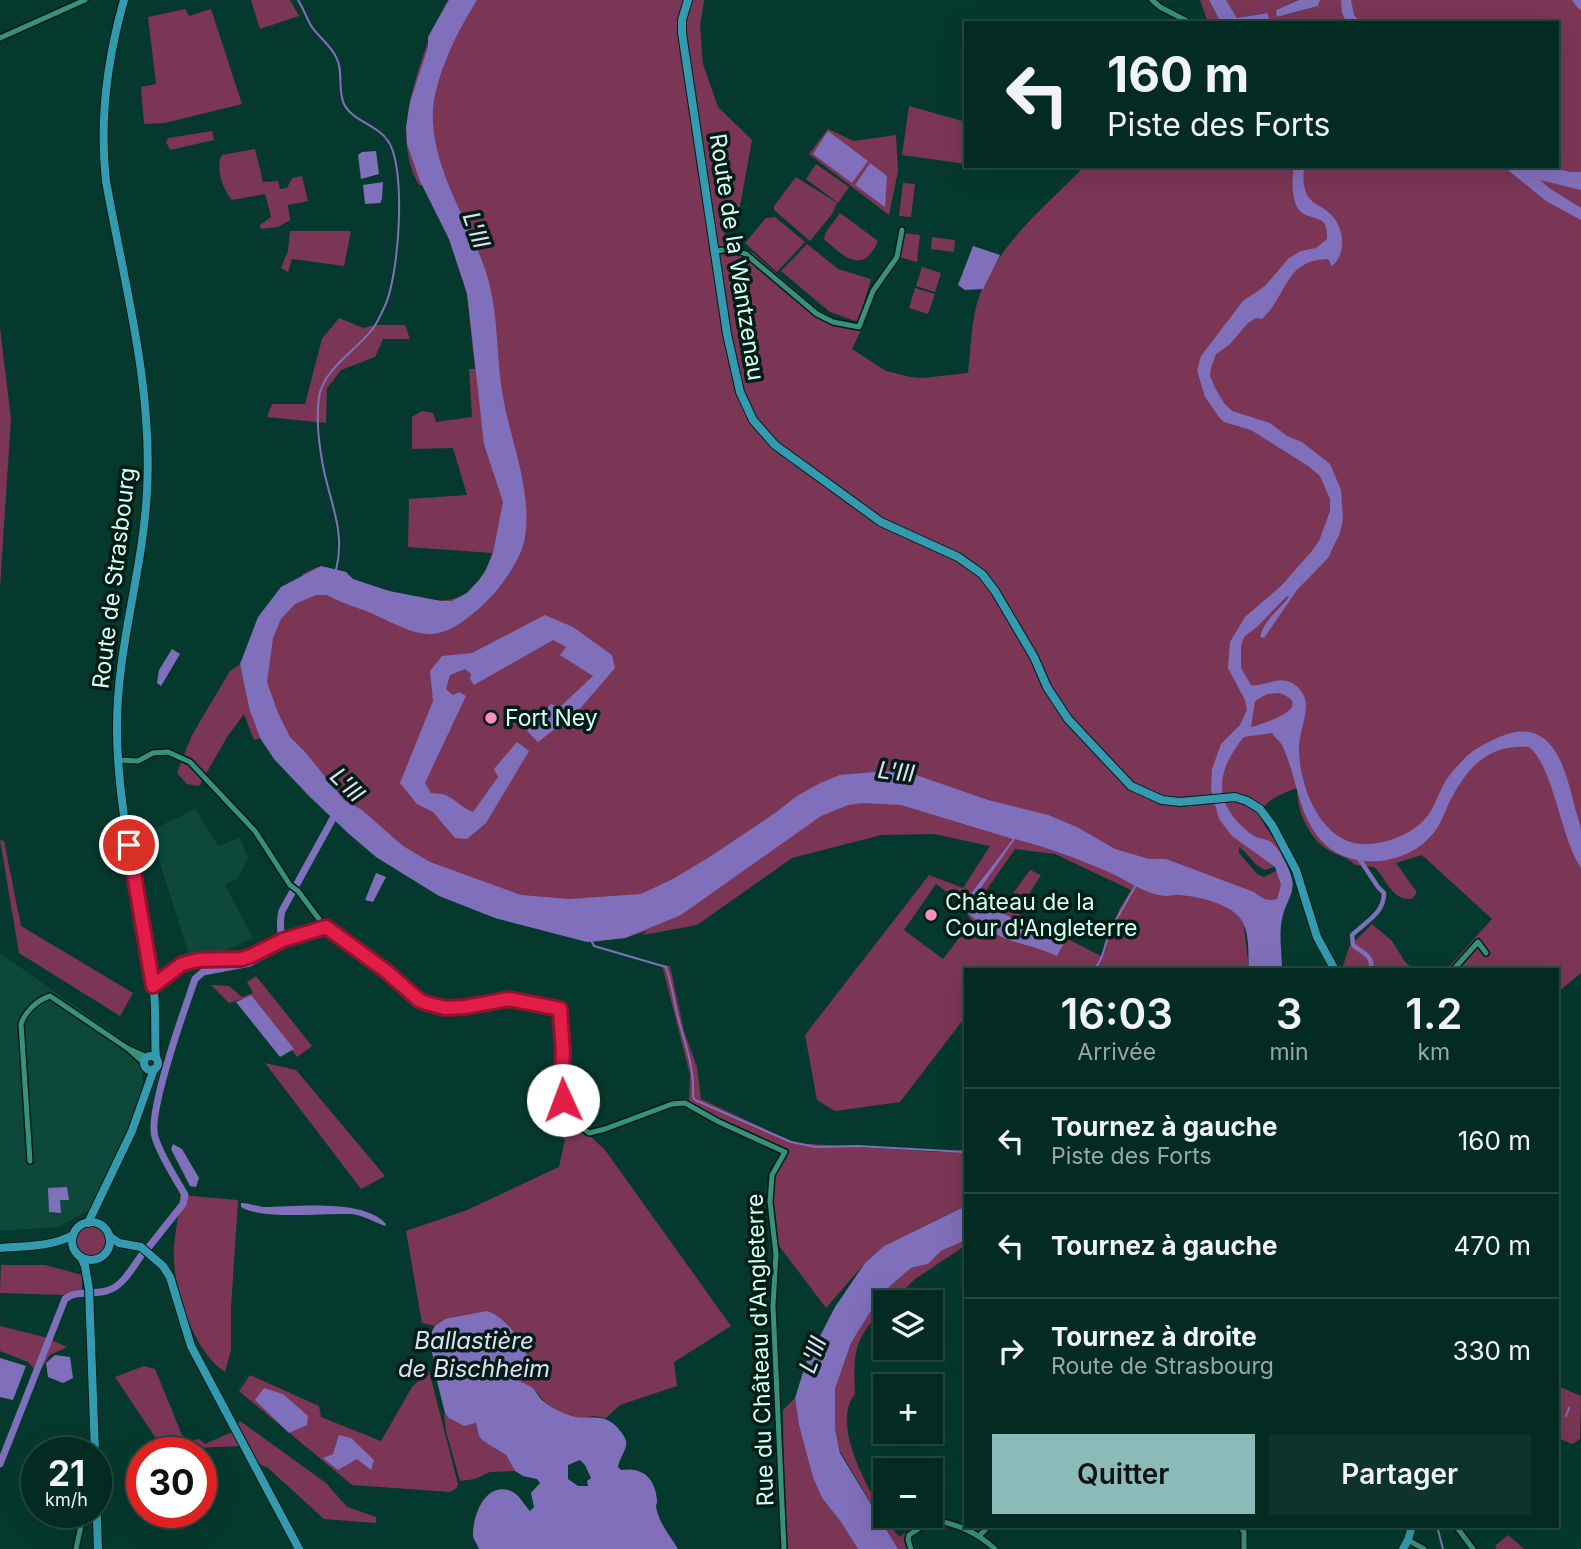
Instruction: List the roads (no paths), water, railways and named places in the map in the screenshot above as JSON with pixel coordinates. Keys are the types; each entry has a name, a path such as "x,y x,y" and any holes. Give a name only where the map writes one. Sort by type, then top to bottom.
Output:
{"main road":[{"name":"Route de Strasbourg","path":"124,0 107,73 103,115 104,159 144,393 148,474 142,546 121,659 117,712 118,760 123,810 153,986 156,1038 150,1062"},
{"name":"Route de la Wantzenau","path":"688,0 682,33 727,334 746,410 775,445 881,522 958,557 982,574 995,591 1034,657 1047,687 1068,719 1131,786 1161,800 1180,802 1234,797 1251,803 1269,819 1296,870 1318,937 1334,968"},
{"path":"150,1062 145,1094 102,1209 102,1226 109,1236 119,1243 134,1245 156,1258 170,1277 191,1346 299,1549"},
{"path":"88,1223 120,1157"},
{"path":"94,1437 89,1292 85,1266 74,1249 73,1236 77,1228 88,1223 102,1226"},
{"path":"0,1248 37,1245 73,1236"},
{"path":"106,1252 109,1236"},
{"path":"37,1245 74,1249"},
{"path":"89,1292 91,1271 96,1259 106,1252 120,1248 144,1250"},
{"path":"81,1257 96,1259"},
{"path":"97,1528 98,1549"},
{"path":"1403,1549 1411,1528"}],"street":[{"path":"0,38 85,0"},
{"path":"1152,0 1187,21"},
{"path":"716,251 731,249 746,254 817,314 833,322 859,327 878,282 897,257 902,230"},
{"path":"118,760 144,760 153,753 167,751 185,758 255,831 294,888 326,927 282,941 241,959 198,960 182,964 153,986"},
{"name":"Rue du Château d'Angleterre","path":"326,927 426,1003 445,1008 509,999 560,1009 563,1054 561,1093 569,1111 589,1133 673,1104 685,1103 719,1122 785,1152 772,1175 770,1202 777,1270 773,1306 784,1549"},
{"path":"1455,968 1478,942 1486,954"},
{"path":"30,1161 21,1024 24,1015 43,998 54,997 150,1062"},
{"path":"911,1549 908,1541 912,1531 932,1520 948,1522 981,1535 995,1549"},
{"path":"76,1549 81,1528"},
{"path":"981,1535 987,1528"},
{"path":"1241,1528 1245,1537 1244,1549"},
{"path":"1457,1528 1473,1549"},
{"path":"1408,1540 1424,1549"}],"water":[{"path":"449,0 477,0 453,43 440,75 433,108 433,123 445,177 482,261 492,295 503,397 524,488 524,542 505,580 476,611 448,630 425,634 413,631 327,595 316,595 295,604 281,619 273,638 267,682 290,737 344,800 362,810 403,846 430,862 521,895 569,899 641,894 711,856 820,783 840,775 885,771 913,774 988,800 1048,815 1077,827 1115,849 1149,859 1166,859 1254,892 1265,899 1277,899 1281,885 1275,867 1232,836 1219,819 1211,790 1212,769 1221,744 1240,725 1247,710 1245,700 1228,668 1230,642 1245,617 1281,586 1319,541 1330,511 1330,499 1320,476 1308,466 1251,430 1224,422 1205,397 1197,370 1201,356 1243,301 1265,286 1289,258 1301,251 1316,248 1327,239 1324,223 1299,210 1294,199 1294,168 1305,168 1303,179 1308,196 1333,217 1341,231 1340,254 1332,266 1328,259 1314,261 1295,272 1262,319 1256,318 1248,323 1229,345 1216,354 1210,376 1224,403 1232,411 1270,423 1287,436 1302,442 1330,464 1341,490 1343,519 1340,533 1328,558 1297,590 1264,638 1260,637 1265,625 1289,597 1244,637 1241,646 1241,668 1251,685 1282,680 1295,685 1302,692 1306,705 1299,746 1302,776 1314,808 1333,833 1361,844 1377,843 1407,833 1428,816 1447,779 1468,755 1513,732 1528,732 1540,736 1550,744 1564,770 1580,827 1581,868 1568,839 1545,770 1529,747 1501,750 1479,761 1462,780 1430,837 1405,854 1375,861 1344,856 1320,839 1306,817 1282,745 1272,733 1244,737 1227,763 1222,787 1229,811 1238,823 1253,836 1274,845 1291,875 1293,884 1281,929 1282,968 1249,968 1248,942 1243,923 1228,908 1204,899 1151,893 1087,863 1015,839 973,899 1064,943 1057,956 997,935 977,921 963,904 1013,839 901,805 848,805 821,816 681,915 625,938 587,942 495,918 439,896 376,857 309,796 274,759 260,738 249,708 240,664 258,617 281,587 321,566 346,572 353,579 389,591 452,601 467,593 479,580 493,553 503,502 484,444 467,293 449,239 420,181 407,144 406,127 410,102 428,47 428,37","holes":["1279,693 1293,703 1285,713 1251,727 1255,701 1267,694"]},
{"path":"1209,0 1226,0 1237,18 1267,13 1270,21 1220,21"},
{"path":"1299,0 1320,0 1318,6 1277,17 1276,10"},
{"path":"1341,0 1351,0 1354,15 1359,21 1346,21"},
{"path":"828,131 868,161 852,183 813,154"},
{"path":"376,151 379,174 361,179 358,155"},
{"path":"870,163 887,176 885,207 855,185"},
{"path":"1505,168 1553,168 1581,172 1581,190 1540,180 1581,208 1581,220 1546,201"},
{"path":"383,182 380,203 365,204 363,185"},
{"path":"973,246 1000,255 983,289 965,290 958,285"},
{"path":"545,615 573,627 612,655 615,668 578,711 538,742 527,731 551,704 560,707 593,676 560,655 566,647 553,640 474,685 470,679 471,674 465,669 450,675 446,689 453,695 459,692 466,696 425,783 431,793 449,797 473,812 498,777 494,769 517,742 529,751 486,823 467,839 455,838 433,812 417,804 400,783 433,701 430,671 442,656 472,653"},
{"path":"172,649 180,654 161,686 157,683 159,670"},
{"path":"376,873 386,877 373,902 365,900"},
{"path":"251,995 294,1049 280,1057 236,1002"},
{"path":"173,1144 182,1149 199,1178 196,1187 190,1186 171,1149"},
{"path":"67,1187 69,1200 60,1200 61,1213 49,1212 48,1188"},
{"path":"241,1203 263,1207 346,1207 362,1210 386,1224 385,1226 354,1214 263,1213 241,1207"},
{"name":"L'Ill","path":"964,1207 964,1241 941,1251 928,1264 911,1268 887,1290 873,1290 873,1308 851,1343 835,1389 835,1428 840,1453 873,1508 873,1528 885,1528 898,1549 858,1549 822,1498 813,1477 795,1398 806,1363 835,1307 865,1263 884,1246"},
{"name":"Ballastière de Bischheim","path":"487,1311 494,1314 513,1331 526,1353 528,1360 512,1370 517,1379 533,1388 542,1400 560,1411 573,1416 605,1419 617,1427 625,1437 626,1444 618,1467 621,1470 641,1472 650,1480 656,1492 658,1516 678,1549 479,1549 473,1536 475,1518 488,1495 502,1489 514,1492 530,1511 534,1507 531,1493 540,1483 537,1479 515,1471 506,1455 483,1441 476,1423 464,1426 445,1413 428,1338 435,1326 445,1319","holes":["580,1460 591,1478 587,1481 588,1486 578,1486 568,1479 568,1465"]},
{"path":"55,1355 70,1357 73,1378 63,1383 48,1377 46,1363"},
{"path":"0,1358 26,1366 13,1400 0,1397"},
{"path":"264,1388 283,1394 308,1416 307,1425 289,1433 255,1400"},
{"path":"339,1435 351,1438 374,1460 371,1470 357,1459 338,1470 323,1458 333,1454"}],"waterway":[{"path":"298,0 310,24 336,57 344,104 353,115 388,141 398,174 399,224 389,294 375,326 333,370 319,397 320,449 338,530 339,556 336,570"},
{"path":"1576,0 1581,6"},
{"name":"L'Ill","path":"148,1248 183,1204 185,1195 161,1152 154,1125 168,1060 195,979 203,972 250,963 280,947 282,911 337,811"},
{"path":"1358,857 1384,893 1381,907 1352,935 1353,945 1369,957 1371,968"},
{"path":"1096,968 1110,930 1136,885"},
{"path":"591,940 594,946 666,967 693,1077 695,1100 791,1142 816,1147 857,1146 964,1152"},
{"path":"0,1464 65,1299 75,1294 104,1292 114,1287 128,1274 143,1253"},
{"path":"1566,1416 1569,1408"},
{"path":"1438,1528 1443,1549"}],"place":[{"name":"Fort Ney","path":"491,718"},
{"name":"Château de la Cour d'Angleterre","path":"931,915"}]}
